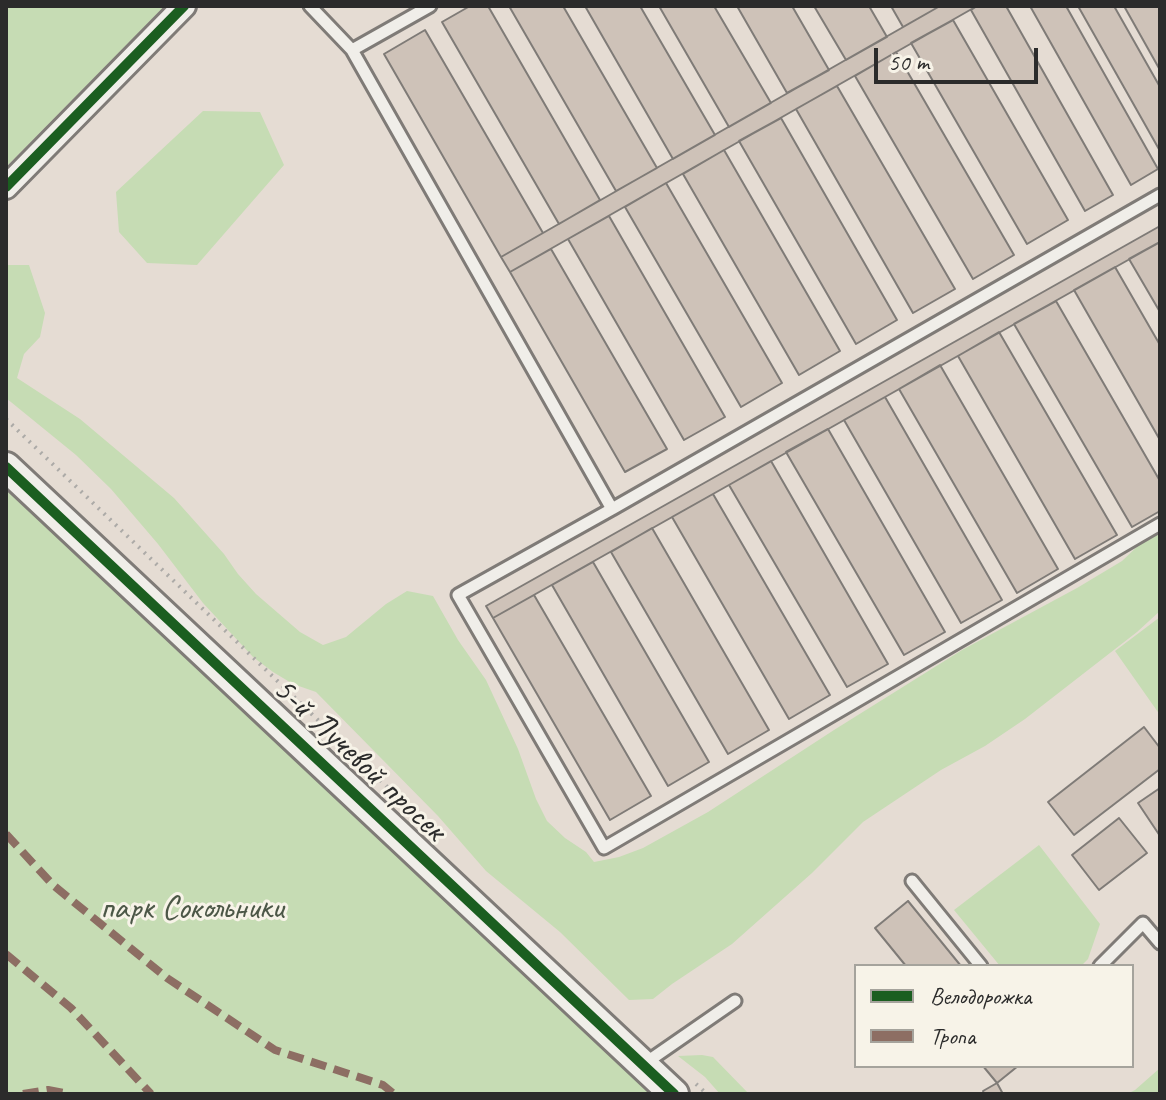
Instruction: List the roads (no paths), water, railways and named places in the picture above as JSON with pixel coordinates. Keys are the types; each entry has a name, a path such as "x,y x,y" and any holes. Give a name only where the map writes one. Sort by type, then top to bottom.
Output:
{"street":[{"path":"6,187 184,6"},
{"name":"5-й Лучевой просек","path":"6,467 643,1064 685,1089"}],"lane":[{"path":"310,6 352,50 612,509"},
{"path":"352,50 430,6"},
{"path":"1160,195 458,595 604,848 1160,524"},
{"path":"912,881 979,964"},
{"path":"1102,964 1143,923 1160,943"},
{"path":"643,1064 735,1001"}],"park label":[{"name":"парк Сокольники","path":"192,909"}]}
